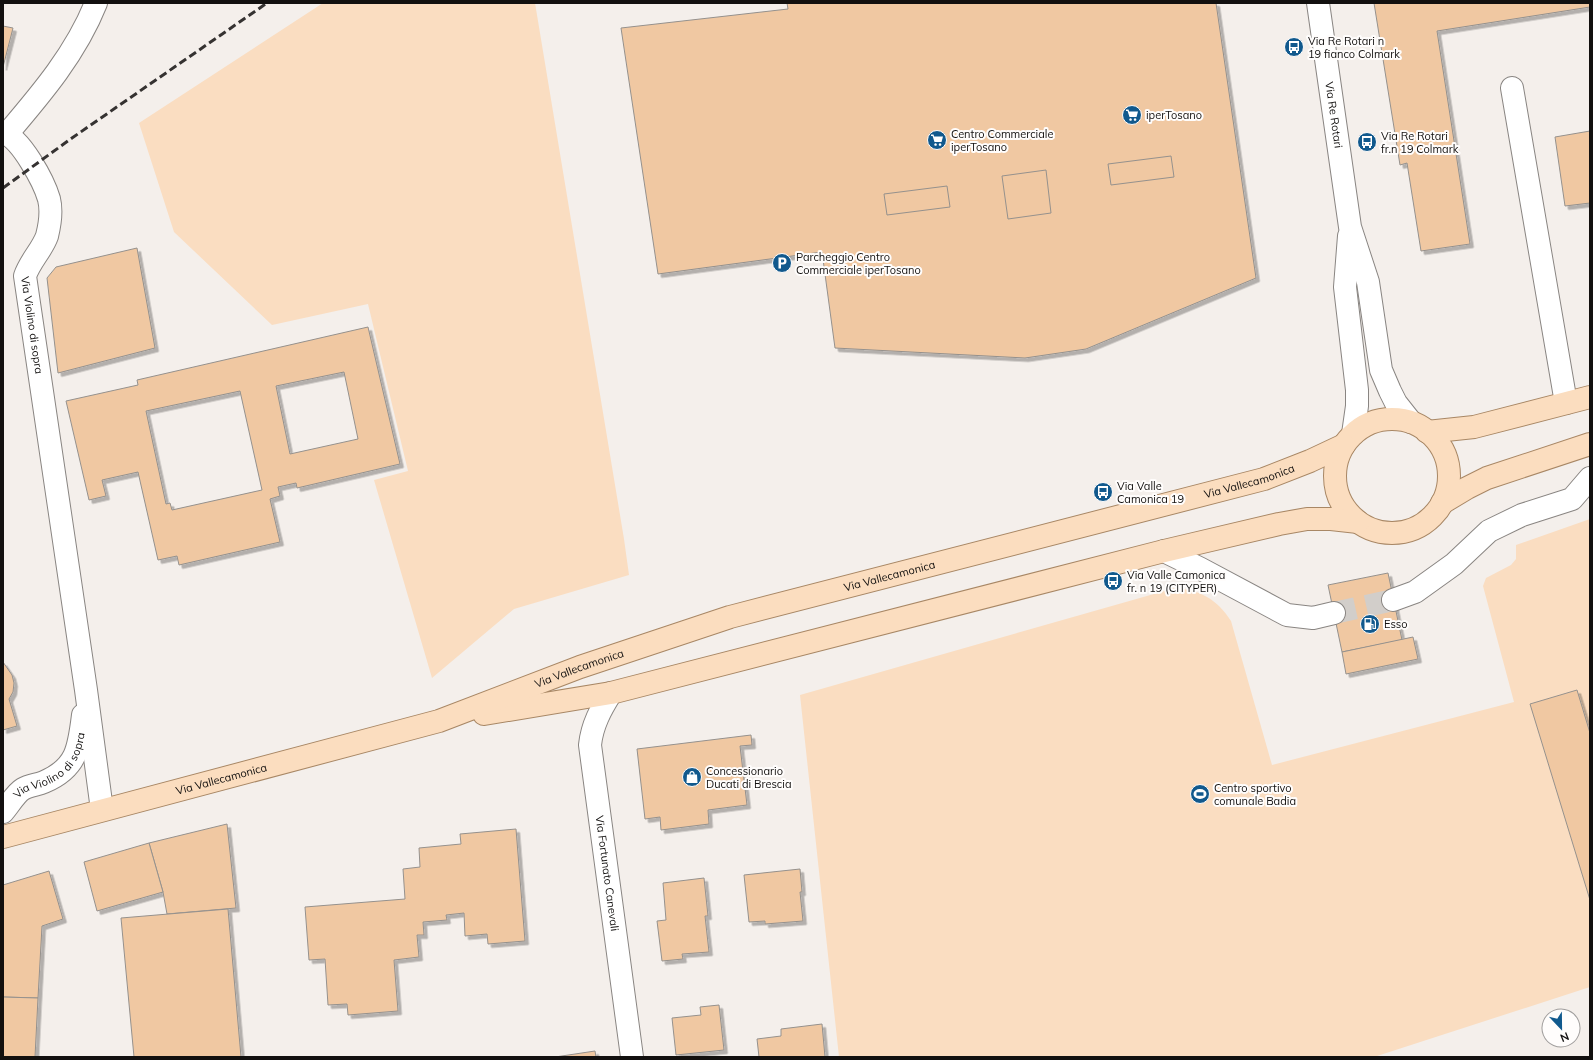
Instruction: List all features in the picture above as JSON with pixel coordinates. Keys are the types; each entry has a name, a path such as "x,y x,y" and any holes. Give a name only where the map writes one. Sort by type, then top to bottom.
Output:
{"main road":[{"path":"1419,427 1438,443 1446,457 1449,472 1448,488 1442,503 1433,516 1420,526 1404,532 1388,533 1372,530 1358,522 1347,512 1340,500 1336,486 1335,472 1338,458 1349,439 1366,425 1380,420 1396,419 1419,427 1474,427 1590,396"},
{"name":"Via Vallecamonica","path":"440,721 580,667 730,617 1264,479 1310,461 1349,439"},
{"path":"1442,503 1487,478 1590,444"},
{"name":"Via Vallecamonica","path":"3,837 440,721 611,693 1164,551 1291,521 1331,519 1358,522"}],"street":[{"name":"Via Violino di sopra","path":"96,3 75,47 50,84 5,134 20,146 40,178 49,200 50,220 46,237 25,276 86,690 102,810"},
{"name":"Via Re Rotari","path":"1318,3 1350,227 1368,282 1382,370 1396,403 1419,427"},
{"path":"1512,88 1566,403"},
{"name":"Via Re Rotari","path":"1349,439 1357,406 1357,390 1345,287 1350,227"},
{"path":"1394,600 1415,592 1454,564 1489,531 1522,515 1572,499 1590,478"},
{"path":"1164,551 1202,569 1286,615 1313,618 1334,613"},
{"name":"Via Violino di sopra","path":"3,812 22,789 45,782 60,773 75,757 82,726 86,690"},
{"name":"Via Fortunato Canevali","path":"611,693 595,723 591,734 590,745 632,1057"}],"shaded area":[{"path":"323,3 535,3 624,539 629,575 514,609 432,678 374,480 408,471 368,304 272,325 174,232 139,123"},
{"name":"Centro sportivo comunale Badia","path":"1590,519 1590,987 1374,1057 839,1057 800,695 1175,588 1184,589 1200,594 1214,601 1226,613 1231,621 1272,765 1514,702 1483,586 1486,578 1511,565 1516,559 1516,545"}],"building":[{"name":"Parcheggio Centro Commerciale iperTosano","path":"787,3 1216,3 1256,278 1086,349 1025,358 835,348 822,252 658,274 621,28 788,9"},
{"path":"1374,3 1590,3 1590,7 1437,31 1470,244 1421,251 1407,163 1400,165"},
{"path":"3,26 13,28 3,67"},
{"path":"1590,131 1590,203 1565,206 1555,137"},
{"path":"1171,156 1174,177 1111,185 1108,164"},
{"path":"1046,170 1051,213 1008,219 1002,176"},
{"path":"947,186 950,207 887,215 884,194"},
{"path":"137,248 155,348 58,373 47,278 56,267"},
{"path":"368,327 400,464 297,488 296,483 278,487 280,496 270,499 280,542 179,565 177,556 158,560 138,472 102,480 106,496 89,500 66,401 138,385 137,380","holes":["344,372 358,439 290,454 276,386","240,391 262,490 172,510 170,503 166,504 146,411"]},
{"path":"1388,573 1402,640 1342,652 1328,585"},
{"path":"1413,637 1418,659 1346,674 1342,652"},
{"path":"3,662 12,675 14,683 13,692 9,699 17,726 3,730"},
{"path":"1577,690 1590,733 1590,900 1530,704"},
{"name":"Concessionario Ducati di Brescia","path":"751,735 752,745 740,746 747,805 708,810 709,824 661,830 660,817 645,819 637,749"},
{"path":"227,824 236,908 167,914 163,892 149,843"},
{"path":"516,829 525,941 488,944 487,934 465,936 464,913 446,915 447,920 423,922 424,935 417,935 419,957 394,960 398,1011 348,1015 347,1004 328,1005 325,959 309,960 305,907 405,899 403,869 420,867 419,848 461,844 460,834"},
{"path":"149,843 163,892 97,911 84,862"},
{"path":"800,869 802,892 800,892 803,921 765,924 765,921 749,922 744,875"},
{"path":"49,871 63,919 42,926 38,998 3,997 3,885"},
{"path":"704,878 708,916 705,916 709,952 682,954 683,959 662,961 657,921 666,920 663,883"},
{"path":"228,909 241,1057 134,1057 121,918"},
{"path":"3,997 38,998 35,1057 3,1057"},
{"path":"719,1005 724,1050 676,1055 672,1018 701,1015 700,1007"},
{"path":"822,1024 825,1057 759,1057 757,1039 781,1036 781,1029"},
{"path":"595,1051 596,1057 555,1057"}],"tunnel":[{"path":"1334,613 1393,600"}],"railway":[{"path":"3,188 72,138 267,3"}],"place":[{"name":"Via Re Rotari n 19 fianco Colmark","path":"1294,47"},
{"name":"iperTosano","path":"1132,115"},
{"name":"Centro Commerciale iperTosano","path":"937,140"},
{"name":"Via Re Rotari fr.n 19 Colmark","path":"1367,142"},
{"name":"Parcheggio Centro Commerciale iperTosano","path":"782,263"},
{"name":"Via Valle Camonica 19","path":"1103,492"},
{"name":"Via Valle Camonica fr. n 19 (CITYPER)","path":"1113,581"},
{"name":"Esso","path":"1370,624"},
{"name":"Concessionario Ducati di Brescia","path":"692,777"},
{"name":"Centro sportivo comunale Badia","path":"1200,794"}]}
